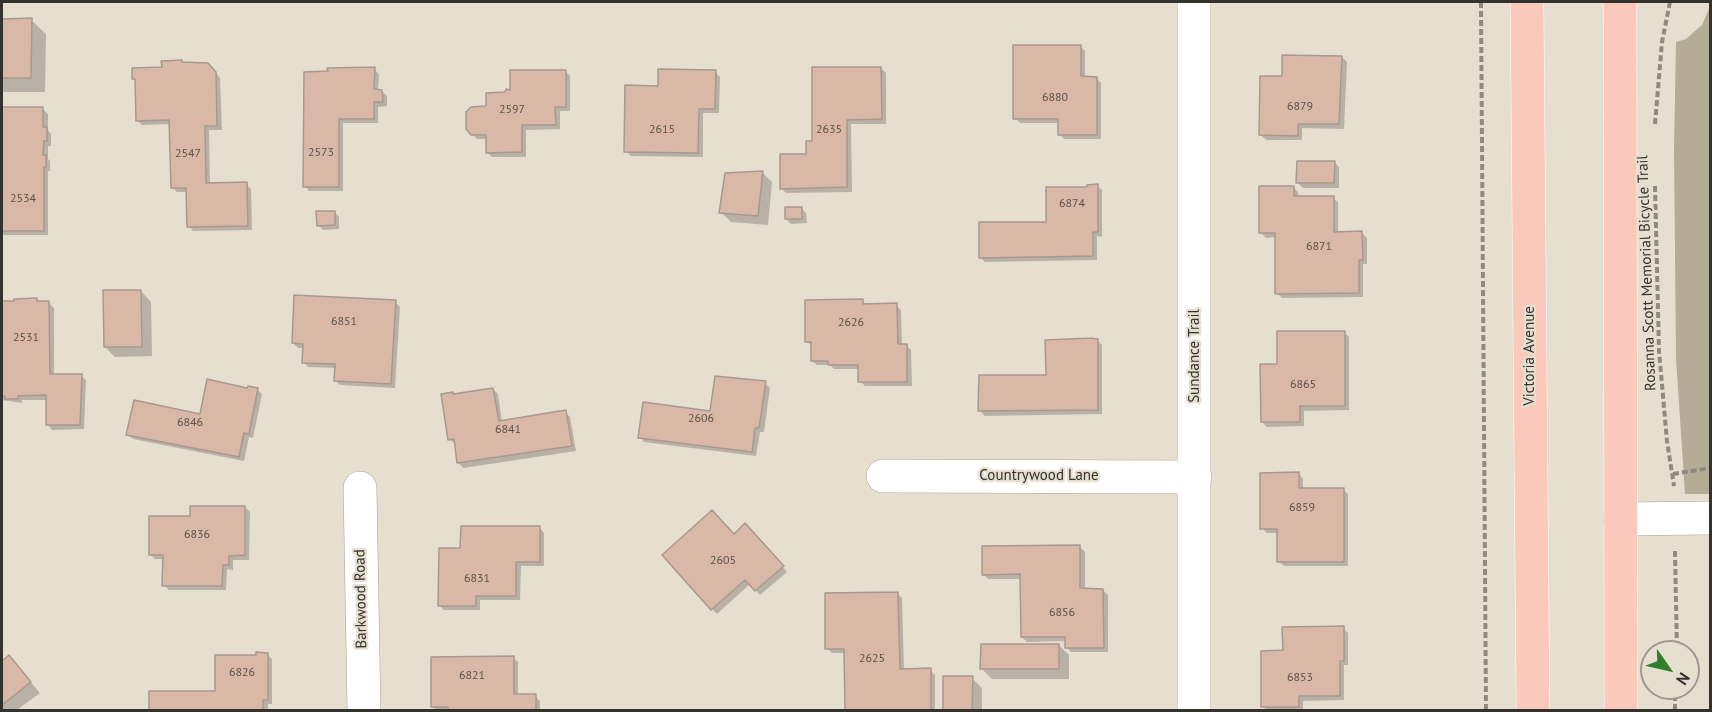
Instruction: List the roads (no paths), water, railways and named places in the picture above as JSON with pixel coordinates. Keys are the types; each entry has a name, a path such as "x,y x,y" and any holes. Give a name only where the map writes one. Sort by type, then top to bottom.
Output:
{"main road":[{"name":"Victoria Avenue","path":"1527,2 1533,711"},
{"path":"1620,2 1621,711"}],"street":[{"name":"Sundance Trail","path":"1194,2 1196,477 1194,711"},
{"name":"Countrywood Lane","path":"883,476 1196,477"},
{"name":"Barkwood Road","path":"360,488 364,711"},
{"path":"1620,519 1710,518"}]}
